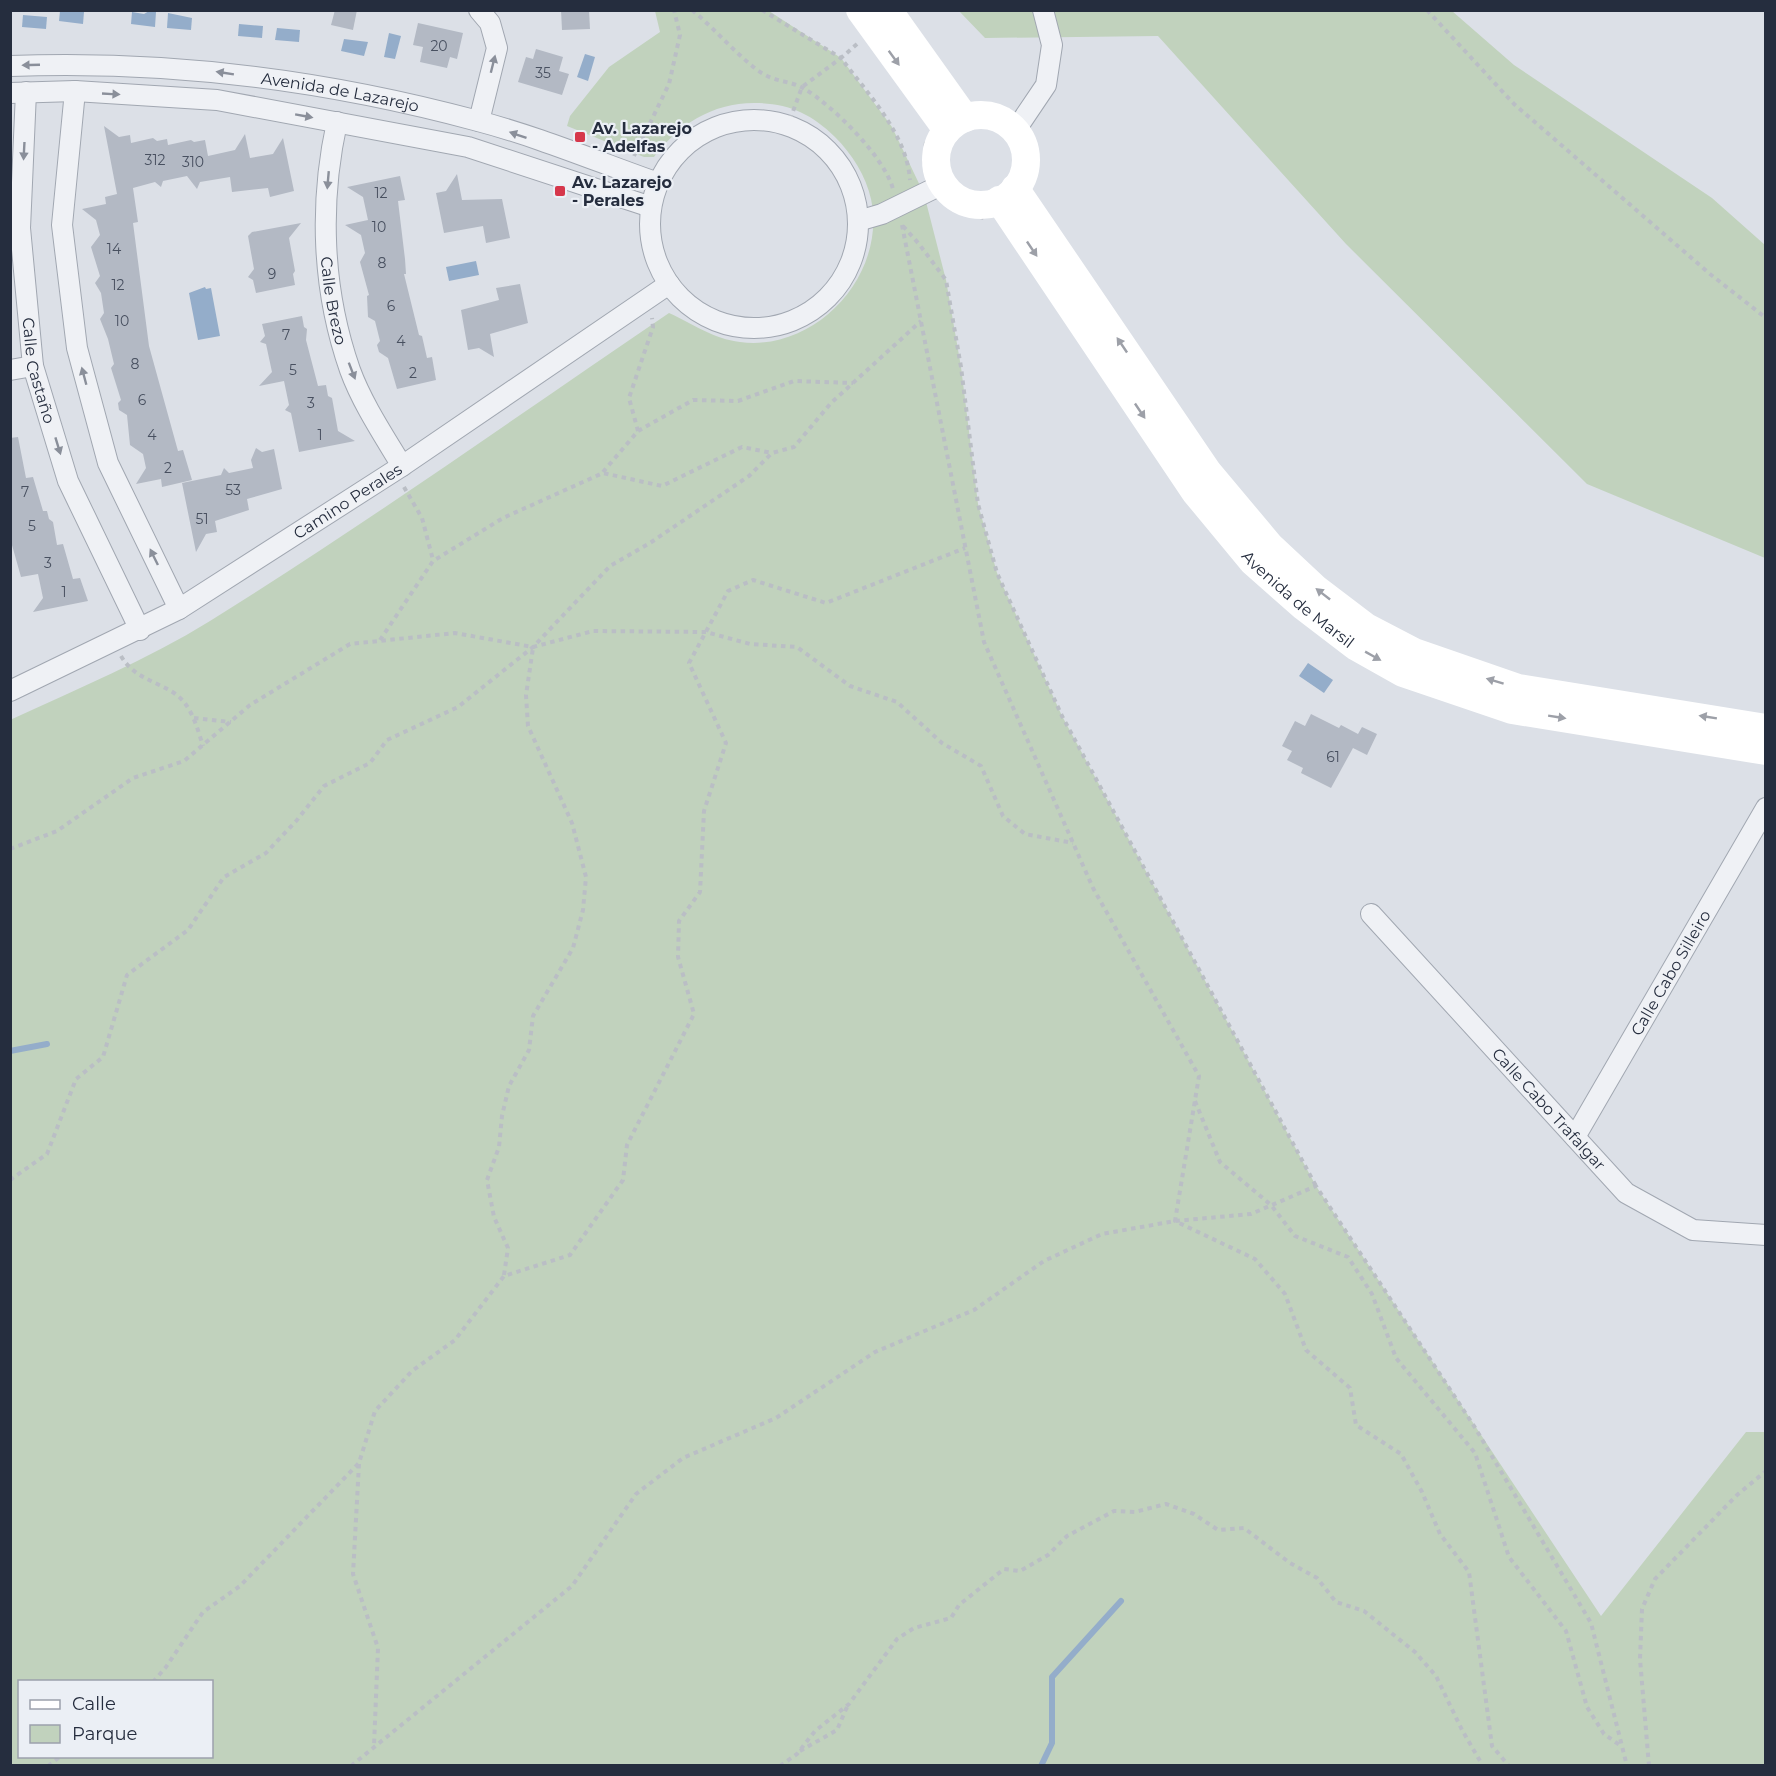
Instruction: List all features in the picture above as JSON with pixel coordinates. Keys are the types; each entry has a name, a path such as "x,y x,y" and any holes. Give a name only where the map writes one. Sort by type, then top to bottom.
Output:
{"street":[{"path":"478,10 490,22 497,48 479,121"},
{"path":"860,10 964,118"},
{"path":"888,10 964,118"},
{"path":"1019,126 994,116 976,115 964,118 936,154 936,169 943,184 952,195 966,202 1001,206 1023,174 1026,159 1019,126 1046,85 1052,45 1043,10"},
{"name":"Avenida de Lazarejo","path":"10,66 89,63 217,71 342,91 479,121 658,183"},
{"name":"Avenida de Lazarejo","path":"19,92 75,92 217,100 468,147 651,207"},
{"name":"Calle Castaño","path":"19,92 20,228 33,366 68,481 140,630"},
{"path":"75,92 62,225 77,348 108,463 180,609"},
{"path":"757,119 788,125 810,135 830,152 845,172 858,221 855,250 838,285 826,301 801,317 773,327 743,328 715,321 689,306 669,284 654,251 650,234 651,207 658,183 674,156 698,136 717,127 726,123 757,119"},
{"name":"Calle Brezo","path":"337,122 331,150 324,222 331,297 351,370 399,468"},
{"path":"858,221 899,209 943,184"},
{"name":"Avenida de Marsil","path":"1001,206 1208,472 1270,546 1316,589 1366,627 1414,652 1518,688 1766,728"},
{"name":"Avenida de Marsil","path":"1001,206 1195,492 1253,562 1304,607 1355,646 1403,673 1512,710 1766,752"},
{"name":"Camino Perales","path":"10,691 180,609 399,468 669,284"},
{"path":"10,370 33,366"},
{"name":"Calle Cabo Silleiro","path":"1575,1137 1766,808"},
{"name":"Calle Cabo Trafalgar","path":"1371,914 1626,1192 1693,1230 1766,1235"}],"path":[{"path":"632,160 669,84 680,35 674,10"},
{"path":"692,10 720,33 756,69 776,81 802,87 867,144 890,176 899,209 984,642 1093,888 1199,1076 1174,1221"},
{"path":"762,10 841,58 892,128 909,166 911,186 899,209"},
{"path":"1427,10 1515,104 1710,274 1766,318"},
{"path":"788,125 802,87 858,43"},
{"path":"964,118 1013,111 1019,126 1035,131 1032,141 1034,182 1001,206"},
{"path":"899,209 946,280 961,367 978,504 997,573 1062,716 1316,1186 1474,1426 1591,1623 1627,1766"},
{"path":"638,431 629,398 653,327 652,317"},
{"path":"603,473 662,486 742,447 772,453 794,447 831,403 921,321"},
{"path":"379,641 434,561 503,518 603,473 638,431 693,400 738,401 794,381 854,383"},
{"path":"10,1180 47,1154 76,1079 104,1058 127,975 188,930 224,877 266,853 297,820 324,786 370,763 387,740 458,706 533,647 610,566 650,543 748,476 772,453"},
{"path":"399,468 422,518 434,561"},
{"path":"504,1276 570,1255 623,1180 627,1145 694,1014 678,957 679,921 700,892 704,811 726,743 689,663 728,591 753,580 826,603 965,548"},
{"path":"10,849 57,831 133,778 184,761 250,705 350,644 454,633 533,647 593,631 706,632 750,644 797,647 850,686 897,702 942,742 981,766 1003,816 1025,834 1074,843"},
{"path":"113,642 126,665 146,681 175,693 194,718 203,746"},
{"path":"374,1746 378,1648 353,1575 359,1463 375,1412 412,1371 455,1340 504,1276 508,1248 494,1217 487,1180 499,1147 502,1116 509,1086 529,1050 533,1016 573,948 583,910 586,877 572,823 528,726 526,695 533,647"},
{"path":"194,718 231,722"},
{"path":"1195,1101 1220,1162 1271,1205 1295,1236 1348,1257 1372,1294 1396,1358 1475,1453 1509,1557 1566,1631 1587,1707 1604,1734 1621,1746"},
{"path":"351,1766 572,1586 636,1494 683,1458 776,1418 875,1352 974,1310 1044,1261 1102,1234 1174,1221 1251,1214 1316,1186"},
{"path":"1174,1221 1255,1259 1285,1294 1306,1350 1350,1388 1356,1425 1401,1454 1422,1492 1440,1534 1469,1572 1492,1746 1509,1766"},
{"path":"155,1680 203,1612 240,1586 359,1463"},
{"path":"1649,1766 1640,1659 1641,1609 1655,1579 1737,1496 1766,1471"},
{"path":"780,1766 837,1730 849,1704 897,1639 914,1628 951,1618 959,1605 1004,1569 1020,1571 1048,1555 1067,1536 1114,1511 1135,1512 1166,1504 1194,1514 1218,1530 1244,1528 1290,1563 1317,1578 1336,1602 1364,1611 1401,1640 1436,1676 1462,1730 1483,1766"},
{"path":"797,1754 815,1731 849,1704"}],"green space":[{"path":"655,11 769,11 841,58 892,127 924,194 946,280 961,367 978,504 997,573 1062,716 1316,1186 1601,1616 1746,1432 1765,1432 1765,1765 11,1765 10,720 137,661 210,621 384,508 669,313 721,338 740,342 768,342 795,335 819,321 840,303 857,280 868,255 873,227 871,199 866,182 853,158 835,137 808,116 788,107 766,103 739,104 724,107 697,118 674,135 654,157 644,157 567,126 570,116 609,67 660,32"},
{"path":"959,11 1452,11 1514,65 1712,198 1765,245 1765,558 1587,484 1346,244 1158,36 985,38"}],"water":[{"path":"60,11 84,12 83,24 59,21"},
{"path":"149,11 156,12 155,27 131,24 132,12 144,14"},
{"path":"168,13 192,18 191,30 167,28"},
{"path":"23,15 47,17 46,29 22,27"},
{"path":"239,24 263,26 262,38 238,36"},
{"path":"277,28 300,30 299,42 275,40"},
{"path":"389,33 401,36 395,59 384,57"},
{"path":"344,39 368,42 364,56 341,51"},
{"path":"585,54 595,57 588,81 577,77"},
{"path":"476,261 479,275 449,281 446,267"},
{"path":"205,287 206,289 211,288 220,336 198,340 189,293"},
{"path":"1308,663 1333,680 1324,693 1299,676"}],"building":[{"path":"335,10 357,10 353,30 331,25"},
{"path":"561,10 589,10 590,29 562,30"},
{"path":"418,23 463,33 457,59 450,57 447,68 420,62 423,47 413,45"},
{"path":"536,49 563,57 559,71 569,74 562,95 518,82 526,57 533,59"},
{"path":"104,126 119,137 130,135 131,143 153,138 157,141 167,139 168,145 191,140 194,142 205,140 208,156 235,150 245,134 250,158 273,154 283,138 294,191 270,197 268,188 232,192 230,177 200,182 197,189 187,176 163,181 161,187 155,182 133,188 138,222 133,223 149,346 178,451 183,450 192,480 162,487 161,479 136,484 146,468 143,454 130,445 127,415 119,410 118,403 121,400 111,368 114,364 100,319 104,313 101,293 95,283 100,276 91,247 100,235 96,220 82,209 106,204 105,197 117,194"},
{"path":"457,174 462,200 502,199 510,238 486,243 483,226 444,233 436,193 446,191"},
{"path":"400,176 405,200 398,201 405,259 406,274 404,274 419,335 422,336 427,358 432,357 436,380 397,389 388,358 379,352 377,345 380,341 375,321 368,317 367,296 369,295 360,262 365,253 361,235 345,225 368,220 363,197 347,187"},
{"path":"301,223 289,238 295,285 256,293 253,280 248,277 254,269 248,236 252,232"},
{"path":"520,284 528,323 490,334 494,357 479,348 468,350 461,310 499,300 496,288"},
{"path":"302,316 304,327 307,329 306,340 318,386 326,385 328,396 332,398 338,431 355,441 299,452 291,413 285,410 289,405 284,381 259,386 272,372 266,344 260,342 265,336 262,324"},
{"path":"18,437 26,478 33,477 43,511 47,511 49,519 53,522 57,545 63,544 73,579 80,578 88,601 33,612 43,598 38,574 21,577 10,538 10,438"},
{"path":"256,448 262,452 274,449 282,489 247,499 249,510 215,521 217,532 206,534 196,552 182,483 221,475 224,468 229,473 253,468 251,460"},
{"path":"1311,714 1339,728 1341,725 1358,734 1362,727 1377,734 1367,755 1353,748 1331,788 1301,773 1303,768 1287,760 1292,751 1282,746 1295,721 1305,726"}],"waterway":[{"path":"10,1051 47,1044"},
{"path":"1041,1766 1052,1743 1052,1677 1121,1601"}],"place":[{"name":"Av. Lazarejo - Adelfas","path":"580,137"},
{"name":"Av. Lazarejo - Perales","path":"560,191"}]}
